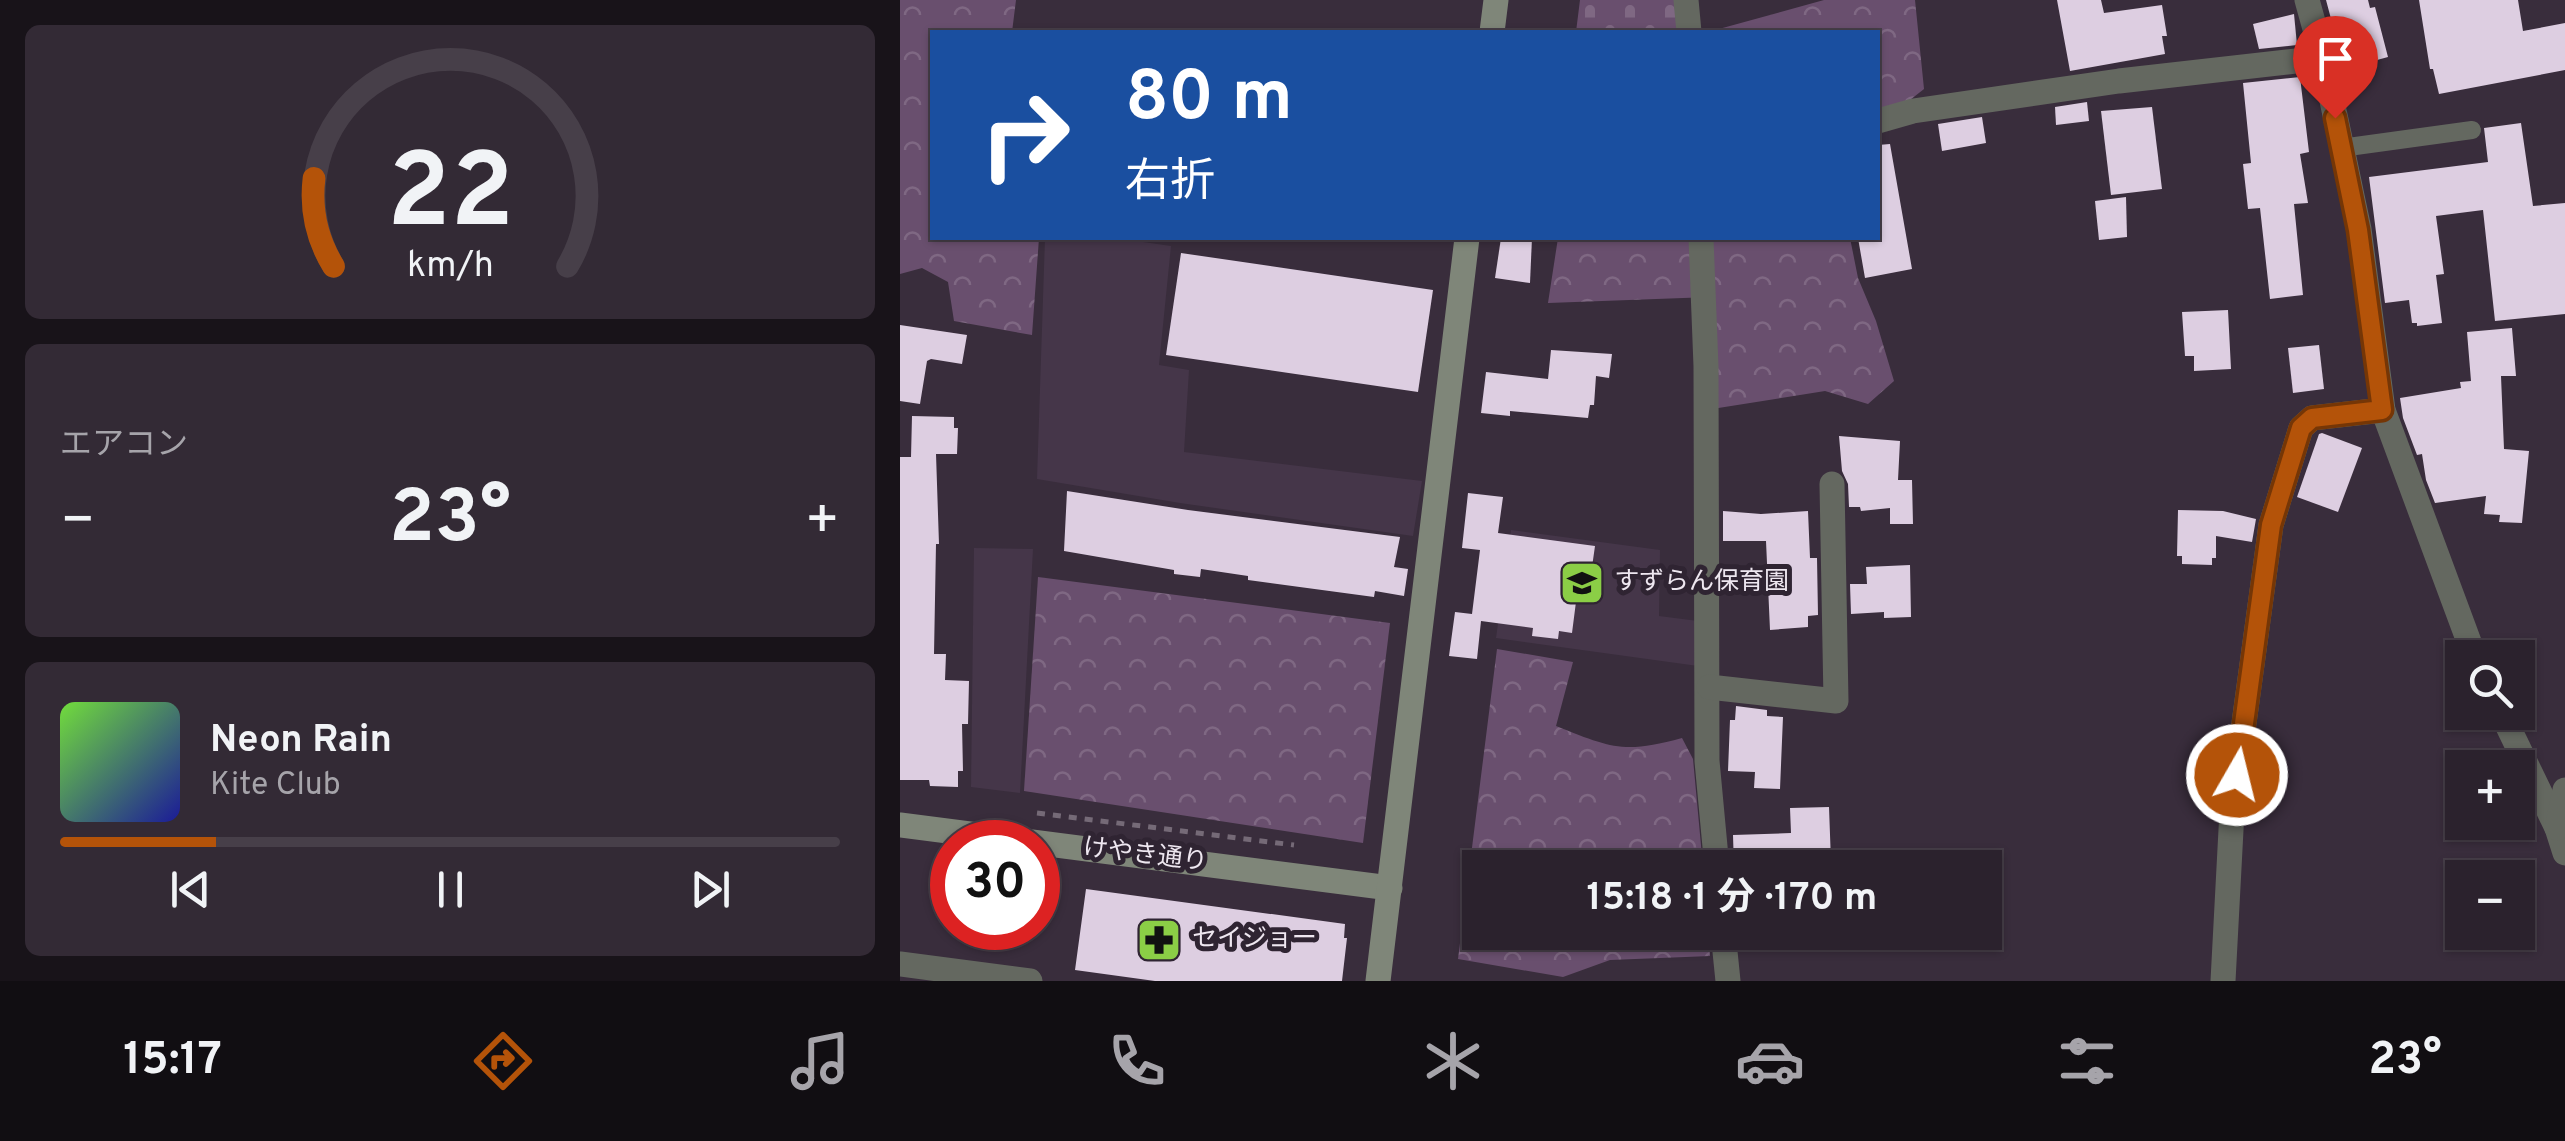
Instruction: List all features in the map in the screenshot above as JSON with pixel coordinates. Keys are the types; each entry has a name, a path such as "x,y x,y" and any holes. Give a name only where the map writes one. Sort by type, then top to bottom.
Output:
{"street":[{"path":"1492,30 1496,0"},
{"path":"1686,0 1688,30"},
{"path":"2307,0 2358,230 2382,410 2468,640"},
{"path":"1880,120 1914,111 2119,81 2322,58"},
{"path":"1378,981 1468,240"},
{"path":"1700,240 1706,366 1707,761 1715,850"},
{"path":"2222,981 2232,810 2271,525 2301,428 2312,418 2382,410"},
{"path":"1708,688 1836,701 1832,484"},
{"path":"2510,730 2561,841"},
{"path":"2561,841 2565,790"},
{"name":"けやき通り","path":"900,824 1390,888"},
{"path":"1725,950 1728,981"},
{"path":"900,964 1030,981"}],"lane":[{"path":"2342,148 2472,130"}],"shaded area":[{"path":"1045,240 1129,240 1171,246 1159,365 1189,370 1184,452 1422,481 1413,536 1037,479"},
{"name":"すずらん保育園","path":"1511,530 1660,550 1659,616 1698,621 1698,666 1496,638"},
{"path":"974,548 1033,549 1020,793 971,787"}],"green space":[{"path":"900,0 1016,0 1012,30 930,30 930,240 1039,240 1032,335 954,321 948,282 922,268 900,274"},
{"path":"1580,0 1684,0 1686,30 1576,30"},
{"path":"1824,0 1915,0 1924,89 1880,123 1880,30 1715,30"},
{"path":"1558,240 1850,240 1858,278 1894,381 1868,404 1825,391 1712,409 1710,297 1548,303"},
{"path":"1038,577 1390,623 1363,843 1024,791"},
{"path":"1497,649 1573,662 1556,726 1618,746 1646,746 1682,738 1693,759 1701,850 1472,850"},
{"path":"1462,927 1462,950 1709,950 1710,956 1610,960 1563,977 1458,959"}],"building":[{"path":"2057,0 2101,0 2104,13 2162,5 2167,36 2162,36 2165,54 2070,71"},
{"path":"2326,0 2368,0 2370,8 2375,7 2388,57 2355,66 2354,62 2343,64"},
{"path":"2419,0 2518,0 2523,31 2565,23 2565,70 2439,94 2430,69"},
{"path":"2294,14 2297,45 2259,49 2253,24"},
{"path":"2300,77 2309,152 2300,154 2308,203 2294,204 2303,295 2270,299 2260,208 2248,209 2243,164 2251,163 2243,83"},
{"path":"2087,102 2089,121 2056,125 2055,107"},
{"path":"2152,107 2162,189 2111,195 2101,111"},
{"path":"1982,117 1986,143 1942,151 1938,124"},
{"path":"2521,123 2533,206 2565,203 2565,314 2495,321 2483,210 2436,216 2444,274 2436,275 2442,323 2417,326 2412,323 2409,300 2385,303 2369,177 2488,162 2484,128"},
{"path":"1890,144 1912,269 1865,278 1858,240 1880,240 1880,145"},
{"path":"2126,197 2127,237 2099,240 2095,201"},
{"path":"1501,240 1532,240 1530,283 1495,278"},
{"path":"1181,253 1433,290 1418,392 1166,355"},
{"path":"2228,310 2231,369 2194,371 2194,356 2185,356 2182,312"},
{"path":"900,325 967,335 962,364 927,361 920,404 900,401"},
{"path":"2512,328 2516,376 2501,376 2504,449 2529,451 2522,523 2499,522 2500,515 2484,514 2486,496 2435,503 2422,454 2417,455 2403,418 2400,398 2461,388 2460,382 2471,381 2467,332"},
{"path":"2319,345 2324,389 2293,393 2288,348"},
{"path":"1551,350 1612,354 1609,378 1596,376 1594,405 1590,405 1588,418 1510,411 1510,416 1481,413 1486,372 1548,379"},
{"path":"912,416 954,417 954,428 958,428 957,454 936,454 939,544 934,654 946,654 945,680 969,681 968,724 962,724 963,771 958,771 958,787 930,786 929,780 900,780 900,457 911,457"},
{"path":"2322,433 2362,448 2338,512 2297,497"},
{"path":"1839,436 1900,441 1898,480 1912,480 1913,524 1890,524 1890,508 1861,511 1860,507 1849,507"},
{"path":"1067,491 1400,537 1394,567 1408,569 1404,596 1375,591 1374,597 1248,580 1248,576 1201,569 1200,577 1174,574 1174,570 1064,551"},
{"path":"1468,493 1503,497 1498,533 1595,546 1588,595 1577,594 1572,633 1559,631 1558,639 1532,636 1533,628 1481,621 1477,659 1449,656 1455,612 1472,614 1480,550 1462,548"},
{"path":"2178,510 2223,511 2256,519 2252,542 2216,536 2216,558 2212,558 2212,565 2182,564 2182,556 2177,556"},
{"path":"1723,511 1808,511 1810,558 1817,558 1818,615 1808,616 1808,627 1770,630 1766,541 1723,541"},
{"path":"1910,565 1911,617 1884,618 1884,612 1851,614 1850,584 1867,584 1866,567"},
{"path":"1736,706 1767,710 1767,716 1783,717 1780,789 1754,788 1755,772 1728,771 1730,720 1735,720"},
{"path":"1829,807 1831,850 1733,850 1733,835 1791,833 1790,808"},
{"name":"セイジョー","path":"1086,889 1345,924 1342,981 1155,981 1075,970"}],"place":[{"name":"すずらん保育園","path":"1582,583"},
{"name":"セイジョー","path":"1159,940"}],"route":[{"path":"2237,775 2271,525 2301,428 2312,418 2382,410 2358,230 2335,118"}]}
